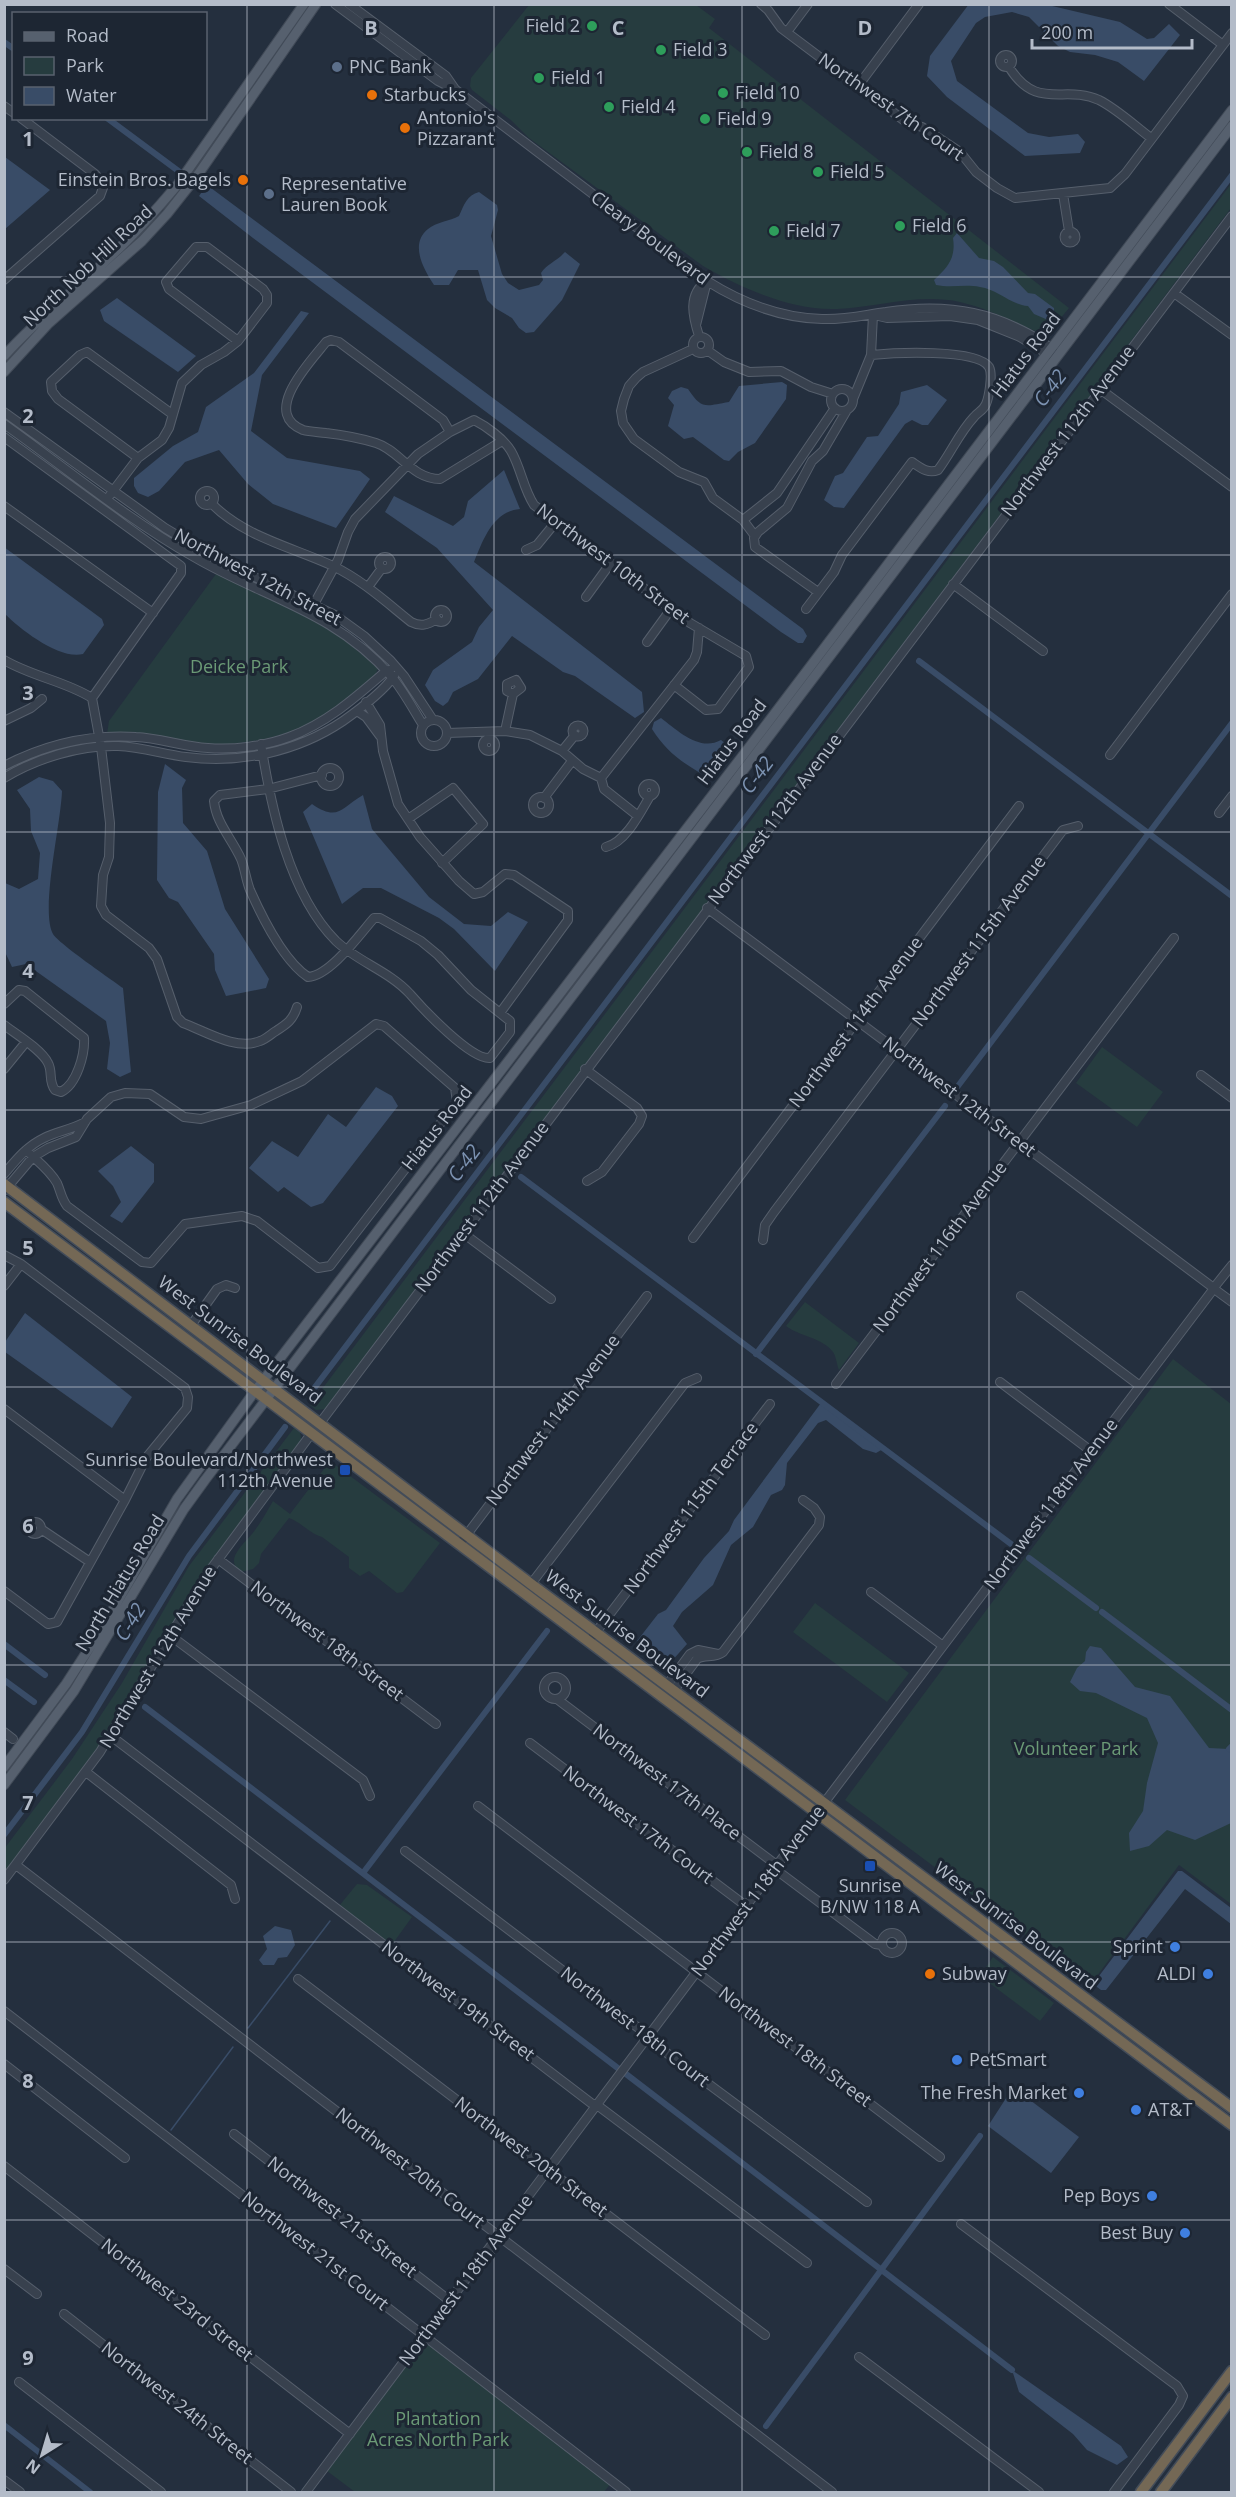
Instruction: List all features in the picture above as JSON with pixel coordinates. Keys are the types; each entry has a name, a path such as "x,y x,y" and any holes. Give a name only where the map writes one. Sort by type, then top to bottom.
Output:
{"highway":[{"name":"West Sunrise Boulevard","path":"6,1187 192,1324 531,1584 593,1637 817,1813 1232,2125"},
{"name":"West Sunrise Boulevard","path":"4,1202 459,1545 670,1688 1232,2108"},
{"path":"1143,2490 1232,2371"},
{"path":"1161,2492 1232,2397"}],"main road":[{"name":"North Nob Hill Road","path":"4,356 41,317 134,234 178,184 304,4"},
{"name":"North Nob Hill Road","path":"4,372 49,323 142,241 186,191 316,4"},
{"name":"Hiatus Road","path":"265,1399 1052,354 1232,110"},
{"name":"Hiatus Road","path":"255,1391 1052,354 1232,126"},
{"name":"North Hiatus Road","path":"4,1767 66,1684 101,1630 177,1499 255,1391"},
{"name":"North Hiatus Road","path":"4,1785 74,1690 184,1509 265,1399"}],"street":[{"name":"Cleary Boulevard","path":"334,4 438,81 456,90 707,281 742,301 780,314 821,319 926,308 968,310 1007,323 1052,354"},
{"name":"Cleary Boulevard","path":"349,4 446,76 456,90"},
{"name":"Northwest 7th Court","path":"761,4 787,32 906,122 922,127 960,152 976,172 1015,198 1110,188 1125,174 1232,33"},
{"path":"787,32 808,4"},
{"path":"858,86 919,4"},
{"path":"1169,4 1222,45"},
{"path":"1009,67 1015,76 1032,90 1048,96 1083,94 1101,101 1151,138"},
{"path":"4,280 100,196 104,185 95,174 24,120"},
{"path":"1062,194 1069,231"},
{"name":"Northwest 112th Avenue","path":"320,1423 585,1069 1232,216"},
{"path":"108,498 138,458 162,440 169,428 182,383 190,373 238,341 267,303 267,294 207,247 196,247 166,282 169,289 238,341"},
{"path":"699,336 692,309 700,286 707,281"},
{"path":"1174,293 1232,335"},
{"path":"755,536 787,508 812,461 823,452 847,410 852,406 871,355 873,315"},
{"path":"693,349 693,340 699,336"},
{"path":"699,336 708,340 706,350"},
{"path":"310,612 334,567 355,519 407,465 426,446 450,432 443,420 339,342 331,340 326,342 291,388 287,414 291,421 303,430 379,444 407,465 430,479 440,479 502,441"},
{"path":"693,349 643,372 636,378 624,399 621,411 623,423 634,439 672,467 704,482 713,498 743,520 755,536 755,547 818,592"},
{"path":"693,349 698,353 706,350"},
{"path":"706,350 724,362 749,372 781,371 811,387 833,394"},
{"path":"138,458 58,399 52,391 51,382 80,355 87,352 172,414"},
{"path":"806,609 834,572 842,555 912,462 925,471 932,473 938,471 953,445 975,415 985,407 990,370 987,365 968,357 934,353 871,355"},
{"path":"1100,389 1232,487"},
{"path":"847,410 840,411 835,408 831,401 833,394 839,390 845,390 851,393 853,399"},
{"path":"743,520 777,493 835,408"},
{"name":"Northwest 12th Street","path":"4,411 165,528 217,559 335,615 364,636 398,669 433,720 441,722 447,733 440,745 430,746 422,740 420,735 423,725 393,678 357,643 310,612 236,580 192,556 4,424"},
{"name":"Northwest 10th Street","path":"450,432 474,420 502,441 511,451 528,496 534,505 671,609 746,656 749,661 749,667 718,709 706,710 674,685"},
{"path":"4,437 181,566 182,573 92,698"},
{"path":"211,504 227,518 255,533 334,567 368,586 418,626 428,625 436,619"},
{"path":"4,506 153,613"},
{"path":"526,550 537,545 555,523"},
{"path":"586,597 610,564"},
{"path":"368,586 382,568"},
{"path":"953,584 1043,651"},
{"path":"1110,755 1232,594"},
{"path":"647,642 671,609"},
{"path":"601,778 694,660 699,628"},
{"path":"4,660 28,673 81,691 92,698 100,737 110,823 109,857 103,875 101,906 106,915 149,948 156,957 177,1017 183,1023 233,1042 248,1044 260,1041 283,1027 293,1019 297,1007"},
{"path":"4,766 48,747 100,737 138,737 208,748 238,748 261,744 289,737 312,727 342,708 386,671 398,669"},
{"path":"4,778 36,762 68,752 101,747 133,747 204,758 262,754 294,747 328,731 357,711 393,678 398,669"},
{"path":"505,731 513,694"},
{"path":"4,721 31,708 42,699"},
{"path":"366,702 380,725 381,738 398,804 420,837 442,863 474,894 483,892 505,874 514,876 568,911 568,920 500,1012"},
{"path":"357,711 366,717 381,738"},
{"path":"423,725 433,720"},
{"path":"447,733 488,736 505,731 530,735 562,751 572,761 601,778 604,789 638,816"},
{"path":"562,751 575,735"},
{"path":"261,744 267,789 279,831 299,883 323,926 347,950 405,988 453,1037 484,1058 490,1058 510,1032 510,1021 471,990 438,955 421,942 380,918 374,918 347,950 316,977 308,977 291,961 267,923 249,888 242,861 215,813 214,801 220,795 267,789 322,775"},
{"path":"544,798 572,761"},
{"path":"408,819 453,788 483,824 442,863"},
{"path":"606,847 616,844 650,796"},
{"path":"1219,813 1232,796"},
{"name":"Northwest 114th Avenue","path":"693,1238 1019,806"},
{"name":"Northwest 115th Avenue","path":"763,1240 765,1225 774,1212 1063,830 1078,826"},
{"name":"Northwest 12th Street","path":"707,908 1232,1302"},
{"name":"Northwest 116th Avenue","path":"836,1384 1174,938"},
{"path":"4,1004 19,990 25,991 84,1038 81,1061 67,1089 61,1092 52,1086 49,1064 44,1056 4,1025"},
{"path":"4,1174 26,1150 43,1138 70,1131 85,1122 111,1097 125,1093 150,1094 184,1117 193,1120 201,1119 251,1105 302,1081 376,1024 384,1026 455,1088 457,1094 457,1102 330,1266 318,1268 257,1221 242,1216 185,1224 151,1263 142,1262 67,1206 61,1198 57,1184 26,1150"},
{"path":"4,1069 26,1042"},
{"path":"585,1069 637,1108 642,1116 639,1124 602,1172 587,1181"},
{"path":"1201,1075 1232,1098"},
{"path":"6,1187 33,1157 48,1148 76,1137 85,1122"},
{"path":"463,1233 551,1299"},
{"path":"4,1255 21,1264 185,1388 188,1397 187,1408 146,1458 62,1617 57,1622 48,1624 4,1591"},
{"path":"4,1286 21,1264"},
{"name":"Northwest 118th Avenue","path":"306,2493 746,1906 1232,1265"},
{"path":"192,1324 217,1289 226,1285 234,1288"},
{"name":"Northwest 114th Avenue","path":"459,1545 647,1296"},
{"path":"1021,1296 1140,1386"},
{"path":"531,1584 685,1383 697,1378"},
{"path":"999,1382 1091,1451"},
{"name":"Northwest 115th Terrace","path":"593,1637 770,1404"},
{"path":"4,1409 125,1500"},
{"name":"Northwest 112th Avenue","path":"4,1880 111,1736 218,1559 311,1434"},
{"path":"670,1688 687,1666 702,1656 716,1657 719,1655 819,1526 820,1517 814,1508 803,1500"},
{"path":"41,1529 90,1562"},
{"name":"Northwest 18th Street","path":"218,1559 436,1724"},
{"path":"871,1592 943,1646"},
{"path":"171,1636 363,1780 370,1796"},
{"name":"Northwest 17th Place","path":"557,1699 875,1944 882,1945"},
{"path":"4,1732 13,1739"},
{"name":"Northwest 19th Street","path":"111,1736 564,2082 807,2263"},
{"name":"Northwest 17th Court","path":"530,1743 746,1906"},
{"path":"86,1772 231,1885 235,1899"},
{"name":"Northwest 18th Street","path":"478,1806 940,2157"},
{"name":"Northwest 18th Court","path":"405,1851 867,2202"},
{"name":"Northwest 20th Court","path":"16,1865 832,2493"},
{"name":"Northwest 20th Street","path":"298,1979 765,2335"},
{"name":"Northwest 21st Court","path":"4,2011 626,2493"},
{"path":"4,2064 124,2158"},
{"name":"Northwest 21st Street","path":"234,2134 450,2301"},
{"name":"Northwest 23rd Street","path":"4,2166 350,2434"},
{"path":"961,2224 1177,2386 1183,2396 1179,2405 1114,2493"},
{"path":"4,2269 37,2294"},
{"name":"Northwest 24th Street","path":"64,2314 291,2493"},
{"path":"859,2357 1039,2493"},
{"path":"20,2382 161,2493"},
{"path":"4,2480 20,2493"},
{"path":"1143,2490 1161,2492"}],"green space":[{"path":"529,5 696,5 715,19 709,28 1069,308 1046,336 982,309 945,300 914,300 837,309 802,306 750,290 703,266 529,138 512,121 472,90 471,78"},
{"path":"1231,184 1231,208 327,1409 316,1410 310,1405"},
{"name":"Deicke Park","path":"216,574 305,614 333,630 378,668 375,676 325,717 305,727 274,737 240,743 208,745 182,743 140,734 107,734 109,721"},
{"path":"1102,1047 1163,1092 1137,1127 1076,1083"},
{"path":"805,1302 859,1343 839,1370 829,1347 786,1326"},
{"name":"Volunteer Park","path":"1173,1359 1231,1404 1231,1904 1179,1865 1091,1984 845,1800"},
{"path":"294,1428 300,1432 302,1443 198,1579 146,1675 78,1778 5,1874 4,1849 72,1759 122,1683 189,1566"},
{"path":"330,1461 440,1543 403,1592 397,1593 369,1571 360,1576 349,1568 349,1557 322,1537 289,1518 261,1554 259,1563 253,1569 241,1572 236,1567 235,1556 258,1527 273,1501 290,1514"},
{"path":"815,1603 909,1673 887,1702 793,1632"},
{"path":"357,1884 367,1885 412,1917 391,1946 339,1906"},
{"path":"993,1957 1054,2003 1040,2021 980,1976"},
{"name":"Plantation Acres North Park","path":"426,2340 611,2483 604,2492 355,2492 327,2471"}],"water":[{"path":"969,4 1048,5 1120,22 1147,39 1154,38 1169,24 1180,35 1144,81 1118,62 1095,55 1070,52 1058,46 1029,17 1012,12 985,17 976,23 951,61 957,81 1028,133 1049,137 1078,134 1085,142 1080,153 1025,156 947,97 927,76 930,56"},
{"path":"5,157 50,190 5,229"},
{"path":"207,185 803,629 807,636 803,643 798,643 781,632 253,238 199,196"},
{"path":"479,192 497,205 498,210 491,236 502,274 508,283 519,290 539,285 543,280 541,273 543,270 565,252 580,264 562,300 534,332 526,333 512,318 495,308 487,300 478,270 458,270 449,285 434,285 423,265 419,249 422,235 431,227 459,216 469,198"},
{"path":"957,233 979,258 994,261 1003,267 1028,293 1035,294 1054,308 1054,313 1048,320 1034,314 1028,306 1016,303 986,288 936,285 934,280 952,257 953,238"},
{"path":"117,298 196,356 178,372 104,321 100,310"},
{"path":"301,311 309,313 262,375 251,431 287,458 360,471 370,479 336,528 273,504 248,484 219,450 185,462 159,491 148,497 138,493 134,486 134,478 173,446 198,432 206,407 254,373"},
{"path":"782,382 787,385 786,399 755,443 738,452 729,461 724,460 693,437 684,439 668,426 674,405 668,398 672,391 681,387 688,389 701,403 709,405 729,402 739,386"},
{"path":"927,385 947,400 928,425 912,420 905,424 844,508 834,507 824,500 835,476 843,473 867,437 878,436 899,404 901,392"},
{"path":"504,470 520,509 503,515 496,521 485,536 474,562 642,692 644,712 635,718 512,636 478,679 453,692 443,706 435,701 425,685 433,670 472,642 479,627 493,610 437,548 385,512 394,496 453,526 464,517 468,501"},
{"path":"4,547 102,619 104,625 83,654 63,653 52,648 21,628 5,614"},
{"path":"661,718 697,742 713,743 721,740 726,744 702,774 674,755 662,743 652,729 654,722"},
{"path":"165,764 186,780 182,788 183,823 207,851 225,909 269,979 266,988 226,996 215,970 214,954 178,902 169,898 157,880 158,792"},
{"path":"39,777 53,781 62,791 50,887 50,923 57,939 123,988 131,1072 120,1077 107,1069 110,1043 106,1021 26,964 12,967 5,952 5,883 19,889 38,879 40,853 31,831 30,809 17,790"},
{"path":"363,795 372,829 429,897 464,924 491,926 508,912 528,922 495,971 454,929 439,918 381,888 363,888 342,904 303,812 312,804 328,812 339,811"},
{"path":"376,1087 392,1096 398,1106 323,1203 311,1207 284,1187 278,1192 249,1168 272,1141 298,1157 328,1114 346,1127"},
{"path":"131,1146 154,1164 154,1182 122,1223 110,1216 121,1202 113,1186 98,1171"},
{"path":"25,1313 132,1397 112,1428 5,1352 5,1342"},
{"path":"821,1403 883,1449 876,1453 863,1449 826,1420 818,1423 787,1463 785,1485 782,1490 771,1495 753,1527 731,1545 713,1585 682,1612 673,1626 687,1644 670,1663 667,1662 637,1641 658,1614 666,1610 704,1558 729,1531 734,1520"},
{"path":"1090,1646 1101,1648 1135,1687 1170,1696 1209,1748 1229,1749 1232,1753 1231,1823 1195,1840 1167,1830 1149,1846 1130,1851 1129,1833 1143,1811 1147,1783 1158,1743 1147,1718 1096,1693 1080,1691 1070,1682 1077,1668 1085,1661 1086,1652"},
{"path":"1178,1871 1182,1871 1231,1908 1231,1924 1185,1889 1106,1990 1101,1990 1093,1984"},
{"path":"275,1926 291,1930 295,1945 287,1957 278,1958 274,1965 263,1965 259,1960 267,1949 263,1936"},
{"path":"1012,2089 1018,2091 1079,2137 1051,2173 988,2126"},
{"path":"1012,2370 1121,2446 1128,2457 1117,2465 1087,2450 1073,2434 1019,2392"}],"waterway":[{"path":"4,42 12,48"},
{"path":"110,120 208,193"},
{"name":"C-42","path":"309,1395 1232,175"},
{"path":"919,661 1232,896"},
{"path":"958,1086 1232,723"},
{"path":"756,1354 945,1106"},
{"path":"521,1177 1011,1544"},
{"name":"C-42","path":"4,1835 82,1732 189,1556 285,1427"},
{"path":"1029,1558 1096,1608"},
{"path":"1102,1612 1232,1710"},
{"path":"363,1873 547,1631"},
{"path":"4,1644 45,1675"},
{"path":"4,1680 34,1702"},
{"path":"145,1707 619,2069"},
{"path":"1229,1749 1232,1746"},
{"path":"248,2028 330,1921"},
{"path":"171,2130 233,2047"},
{"path":"626,2074 1012,2370"},
{"path":"766,2426 980,2136"},
{"path":"4,2425 90,2492"}],"place":[{"name":"Field 2","path":"592,26"},
{"name":"Field 3","path":"661,50"},
{"name":"PNC Bank","path":"337,67"},
{"name":"Field 1","path":"539,78"},
{"name":"Field 10","path":"723,93"},
{"name":"Starbucks","path":"372,95"},
{"name":"Field 4","path":"609,107"},
{"name":"Field 9","path":"705,119"},
{"name":"Antonio's Pizzarant","path":"405,128"},
{"name":"Field 8","path":"747,152"},
{"name":"Field 5","path":"818,172"},
{"name":"Einstein Bros. Bagels","path":"243,180"},
{"name":"Representative Lauren Book","path":"269,194"},
{"name":"Field 6","path":"900,226"},
{"name":"Field 7","path":"774,231"},
{"name":"Sunrise Boulevard/Northwest 112th Avenue","path":"345,1470"},
{"name":"Sunrise B/NW 118 A","path":"870,1866"},
{"name":"Sprint","path":"1175,1947"},
{"name":"Subway","path":"930,1974"},
{"name":"ALDI","path":"1208,1974"},
{"name":"PetSmart","path":"957,2060"},
{"name":"The Fresh Market","path":"1079,2093"},
{"name":"AT&T","path":"1136,2110"},
{"name":"Pep Boys","path":"1152,2196"},
{"name":"Best Buy","path":"1185,2233"}]}
